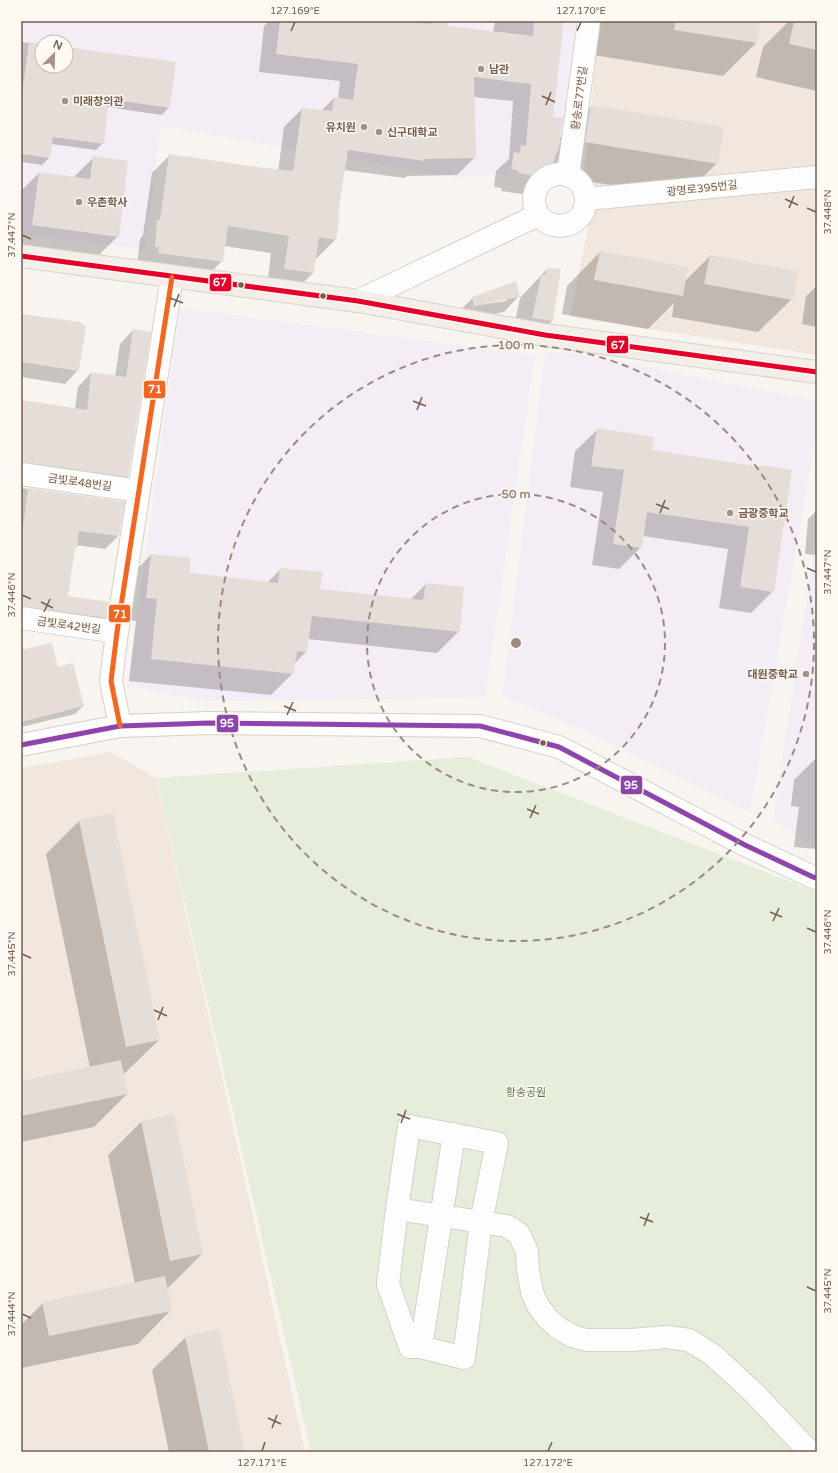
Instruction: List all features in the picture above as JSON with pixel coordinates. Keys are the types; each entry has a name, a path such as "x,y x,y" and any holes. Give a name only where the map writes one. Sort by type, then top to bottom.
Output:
{"main road":[{"path":"21,256 358,301 544,335 817,372"}],"street":[{"name":"황송로77번길","path":"568,175 589,21"},
{"path":"559,174 568,175 576,179 583,186 587,199 584,213 579,220 571,225 562,227 552,226 544,222 538,215 534,206 534,197 537,188 542,181 550,176 559,174"},
{"name":"광명로395번길","path":"587,199 817,177"},
{"path":"358,301 538,215"},
{"path":"120,726 111,681 117,632 172,277"},
{"name":"금빛로48번길","path":"21,474 139,491"},
{"name":"금빛로42번길","path":"21,618 117,632"},
{"path":"21,745 120,726 209,722 480,726 559,746 745,845 817,878"},
{"path":"409,1126 497,1143 481,1222 464,1358 421,1347 410,1346 388,1284 396,1209 409,1126"},
{"path":"421,1347 454,1134"},
{"path":"396,1209 507,1226 519,1234 527,1251 528,1271 532,1292 538,1306 549,1320 560,1329 572,1336 586,1340 631,1340 667,1336 689,1340 713,1355 736,1376 810,1452"}],"shaded area":[{"name":"신구대학교","path":"21,21 580,21 561,138 553,167 459,178 161,126 144,249 21,234"},
{"path":"600,21 817,21 817,172 593,187 584,175"},
{"path":"817,188 817,355 570,317 592,208"},
{"path":"180,308 535,355 485,698 208,701 127,687"},
{"name":"금광중학교","path":"545,352 580,354 817,401 817,430 750,812 558,719 502,696"},
{"name":"대원중학교","path":"817,531 817,851 773,818"},
{"path":"111,752 156,778 305,1452 21,1452 21,768"}],"green space":[{"name":"황송공원","path":"468,757 817,892 817,1452 311,1452 156,778"}],"building":[{"path":"280,21 404,21 431,24 432,21 448,21 448,26 533,36 534,21 564,21 553,117 563,118 559,147 549,172 541,177 519,173 519,171 511,169 514,152 520,153 521,145 526,146 531,84 474,77 476,158 424,159 424,161 348,150 338,213 340,214 336,240 319,237 314,273 284,269 289,236 228,226 223,262 158,253 159,247 155,247 157,220 160,220 169,154 293,171 302,108 332,111 334,97 353,100 358,64 276,54"},
{"path":"675,21 761,21 757,43 674,30"},
{"path":"794,21 817,21 817,50 789,44"},
{"name":"미래창의관","path":"29,42 34,43 34,74 74,74 74,48 176,62 170,108 109,99 104,144 53,137 50,158 21,154 21,102"},
{"path":"591,105 724,127 718,164 585,142"},
{"name":"우촌학사","path":"93,156 128,161 119,237 32,225 39,172 90,179"},
{"path":"600,251 688,267 683,296 594,280"},
{"path":"710,255 798,271 793,300 704,284"},
{"path":"547,268 561,269 553,321 532,318 541,275 545,275"},
{"path":"516,281 520,297 474,306 472,297"},
{"path":"21,314 80,322 86,326 79,371 21,362"},
{"path":"133,329 151,332 128,477 21,462 21,400 87,410 91,372 126,377"},
{"name":"금광중학교","path":"597,428 654,437 652,450 761,467 761,465 792,470 774,592 740,587 749,527 647,512 642,548 613,544 624,470 591,466"},
{"path":"28,488 125,502 119,536 79,531 77,548 75,548 68,596 109,602 107,618 21,606 21,542"},
{"path":"151,554 190,558 190,573 278,583 280,568 323,572 320,589 423,600 426,583 464,587 460,632 312,616 307,652 297,651 294,674 151,659 157,599 146,598"},
{"path":"52,643 58,667 73,663 84,706 21,722 21,650"},
{"path":"113,813 160,1040 126,1047 79,820"},
{"path":"121,1060 128,1094 21,1116 21,1081"},
{"path":"174,1114 203,1254 170,1261 141,1121"},
{"path":"165,1276 172,1311 49,1336 42,1302"},
{"path":"219,1329 245,1452 209,1452 185,1336"}],"transit line":[{"name":"67","path":"21,256 358,301 545,335 817,372"},
{"name":"71","path":"120,726 111,681 117,632 172,277"},
{"name":"95","path":"21,745 120,726 209,723 480,726 559,747 745,845 817,878"}],"place":[{"name":"남관","path":"481,69"},
{"name":"미래창의관","path":"65,101"},
{"name":"유치원","path":"364,127"},
{"name":"신구대학교","path":"379,132"},
{"name":"우촌학사","path":"79,202"},
{"name":"금광중학교","path":"730,513"},
{"name":"대원중학교","path":"806,674"}]}
